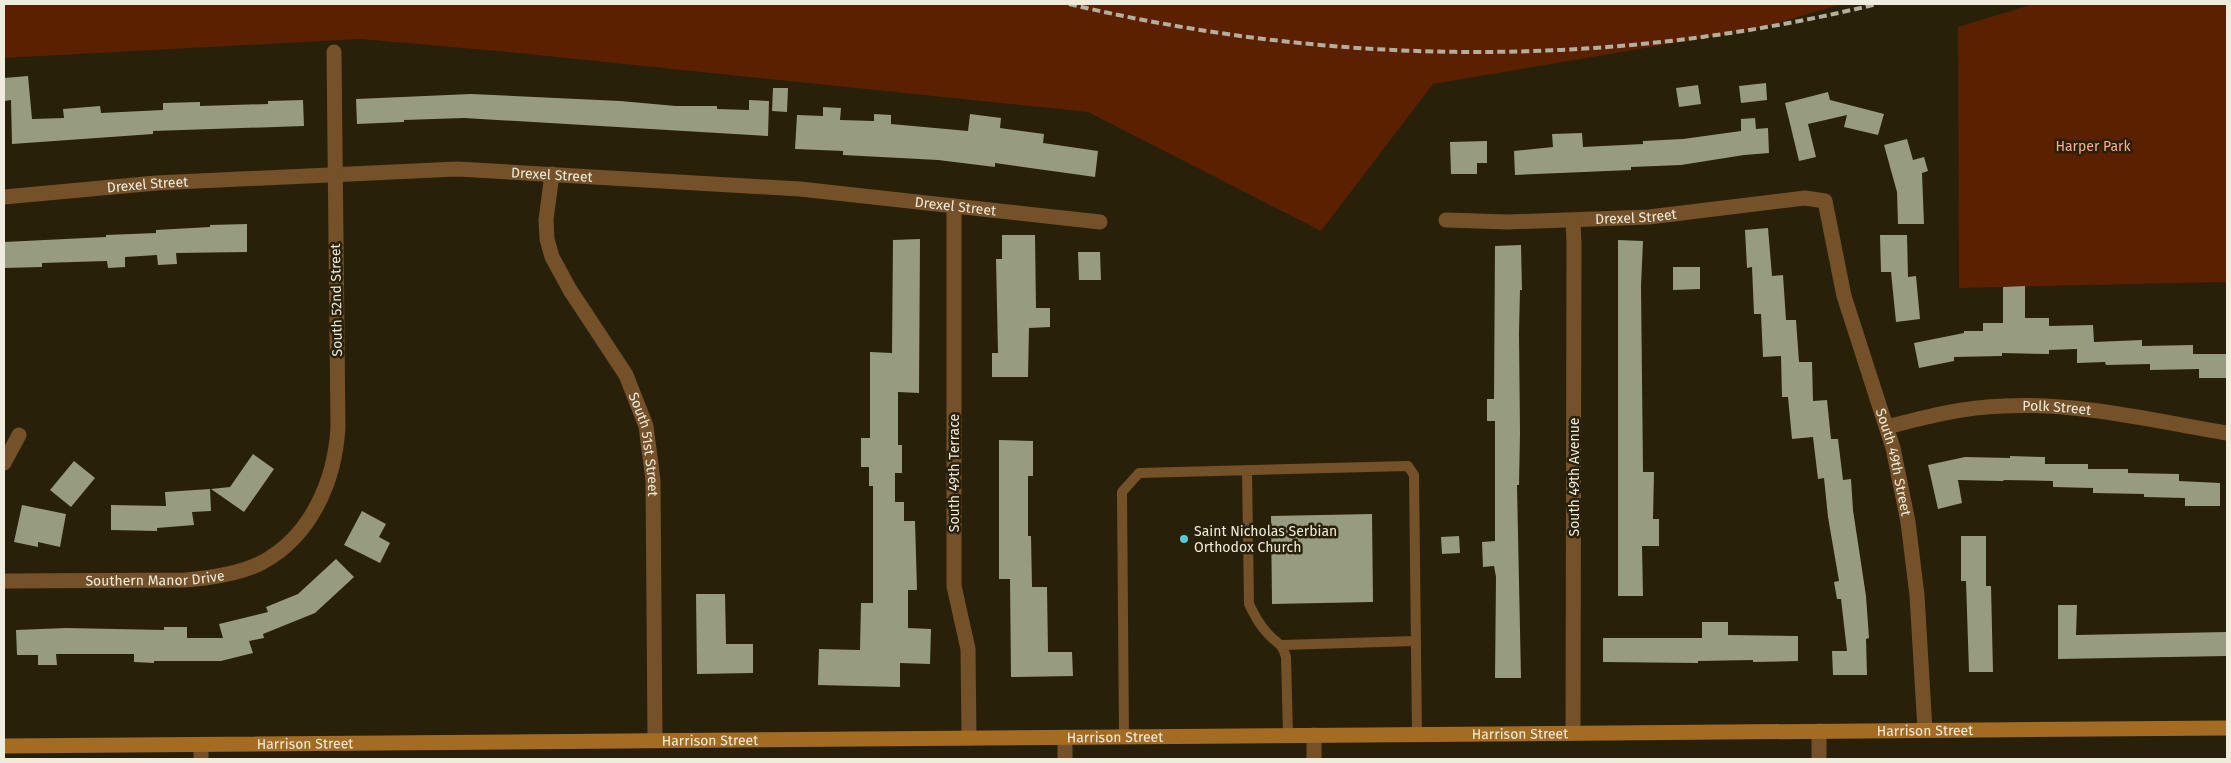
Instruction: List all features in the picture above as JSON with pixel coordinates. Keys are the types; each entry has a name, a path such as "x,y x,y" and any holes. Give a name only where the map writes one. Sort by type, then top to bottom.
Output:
{"main road":[{"name":"Harrison Street","path":"4,746 201,752 655,740 2227,728"}],"street":[{"name":"South 52nd Street","path":"295,537 313,513 324,494 337,447 334,52"},
{"name":"Drexel Street","path":"4,197 156,183 456,169 800,189 1100,222"},
{"name":"South 51st Street","path":"552,174 546,220 547,239 552,257 570,290 626,375 646,426 653,480 655,740"},
{"name":"Drexel Street","path":"1446,220 1573,221 1648,217 1805,198 1825,201"},
{"name":"South 49th Street","path":"1825,201 1844,296 1887,427 1908,522 1917,595 1925,730"},
{"name":"South 49th Terrace","path":"954,206 954,586 968,649 969,738"},
{"name":"South 49th Avenue","path":"1573,221 1573,733"},
{"name":"Polk Street","path":"1887,427 1966,409 2037,405 2072,408 2227,432"},
{"path":"4,463 19,435"},
{"name":"Southern Manor Drive","path":"4,581 185,580 209,578 243,570 263,562 295,537"},
{"path":"1819,731 1820,759"},
{"path":"1314,735 1314,759"},
{"path":"1065,737 1065,759"}],"lane":[{"path":"1124,737 1122,492 1139,473 1408,466 1414,475 1417,734"},
{"path":"1247,470 1250,604 1256,620 1270,637 1282,645 1416,641"},
{"path":"1282,645 1286,657 1288,735"}],"green space":[{"path":"4,4 1842,4 1757,29 1433,84 1321,231 1088,112 509,52 360,39 4,58"},
{"name":"Harper Park","path":"2033,4 2227,4 2227,282 1959,288 1958,27"}],"building":[{"path":"28,76 32,119 64,118 63,109 100,106 101,113 163,110 163,103 200,102 200,106 268,104 268,101 303,100 304,126 153,131 153,134 12,144 11,100 4,101 4,78"},
{"path":"1766,83 1767,100 1741,103 1739,86"},
{"path":"1698,85 1701,104 1679,107 1676,88"},
{"path":"773,88 788,88 787,112 772,111"},
{"path":"1828,92 1830,100 1884,114 1878,135 1844,127 1847,115 1808,124 1816,157 1799,161 1785,103"},
{"path":"471,94 620,101 676,106 717,106 717,109 749,110 749,100 769,101 768,136 464,118 357,124 356,99"},
{"path":"823,107 841,108 840,120 874,121 874,114 891,115 891,124 968,131 970,114 1001,118 1000,128 1044,134 1043,143 1098,151 1095,177 995,163 995,167 938,160 843,155 843,151 795,149 797,115 823,116"},
{"path":"1755,118 1756,129 1768,128 1769,153 1681,165 1631,167 1631,170 1515,175 1514,151 1553,147 1552,134 1582,133 1583,147 1643,144 1643,141 1683,139 1741,131 1741,119"},
{"path":"1907,139 1913,160 1924,157 1928,171 1922,173 1924,224 1898,224 1897,192 1884,145"},
{"path":"1487,141 1487,163 1477,163 1477,174 1451,174 1450,142"},
{"path":"247,224 247,252 176,253 177,264 158,265 157,255 125,257 125,267 108,268 107,261 42,263 42,267 4,268 4,242 106,237 106,235 156,233 156,230 210,227 210,225"},
{"path":"1768,228 1772,276 1783,275 1786,320 1796,320 1799,362 1812,362 1813,401 1827,400 1831,439 1838,439 1843,480 1851,479 1853,510 1866,596 1869,638 1866,639 1867,675 1833,675 1832,651 1847,651 1841,599 1837,599 1834,582 1839,581 1828,517 1824,478 1818,479 1813,437 1792,439 1788,397 1782,397 1781,356 1763,357 1761,314 1754,314 1752,267 1747,268 1745,230"},
{"path":"1002,235 1035,235 1036,308 1050,308 1050,327 1029,328 1028,377 992,377 992,353 998,353 996,259 1002,259"},
{"path":"1880,235 1907,235 1908,277 1916,276 1920,319 1896,322 1891,272 1881,272"},
{"path":"920,239 919,393 898,392 898,445 902,445 902,473 895,473 895,502 904,502 904,521 915,521 917,590 908,590 908,628 931,629 930,664 900,663 900,687 818,685 819,649 860,650 861,603 873,603 873,486 869,486 869,467 861,467 861,438 870,438 870,352 892,353 893,240"},
{"path":"1618,240 1643,241 1641,286 1643,472 1654,472 1653,519 1659,519 1659,546 1642,546 1643,596 1618,596"},
{"path":"1521,245 1522,290 1520,290 1519,333 1520,433 1519,485 1517,485 1521,678 1495,678 1496,577 1494,566 1483,567 1482,542 1495,541 1495,421 1487,421 1487,399 1494,399 1495,246"},
{"path":"1078,252 1100,252 1101,280 1079,280"},
{"path":"1673,267 1700,267 1700,289 1673,290"},
{"path":"2025,286 2025,318 2049,318 2049,326 2093,325 2094,342 2142,340 2142,346 2193,345 2193,354 2227,354 2227,378 2199,378 2199,369 2150,370 2150,364 2106,365 2105,362 2077,363 2077,349 2049,350 2049,354 2002,353 2002,356 1954,357 1954,361 1919,368 1914,343 1964,333 1964,331 1983,331 1983,323 2003,323 2003,287"},
{"path":"999,440 1033,441 1033,476 1028,476 1028,536 1031,536 1032,587 1047,587 1048,652 1072,652 1073,676 1011,677 1010,579 999,579"},
{"path":"253,454 274,469 244,512 211,489 230,487"},
{"path":"2010,456 2045,457 2045,464 2088,464 2088,469 2128,469 2128,473 2179,474 2179,481 2220,483 2220,506 2185,506 2185,498 2144,497 2144,494 2093,493 2093,488 2053,487 2053,481 1958,480 1962,503 1938,509 1928,465 1965,457 2010,458"},
{"path":"74,461 95,478 71,507 50,490"},
{"path":"210,489 211,511 192,512 194,525 157,528 157,531 111,530 111,505 166,506 165,492"},
{"path":"22,505 66,514 60,547 38,542 38,547 14,542"},
{"path":"362,511 386,524 379,537 390,543 380,563 344,545"},
{"path":"1372,514 1373,602 1272,604 1271,516"},
{"path":"1459,536 1460,553 1442,554 1441,537"},
{"path":"1961,536 1986,536 1986,586 1991,586 1993,672 1969,672 1966,581 1961,581"},
{"path":"336,559 354,577 315,613 263,634 264,638 249,641 253,653 221,661 154,661 154,663 134,662 134,654 56,654 57,665 38,665 38,655 17,655 16,630 66,628 164,630 164,627 187,627 187,638 223,638 219,624 268,612 266,607 298,594"},
{"path":"696,594 725,594 726,644 753,644 753,673 697,674"},
{"path":"2058,605 2077,605 2076,635 2227,632 2227,656 2058,659"},
{"path":"1702,622 1728,622 1728,635 1798,636 1798,661 1603,662 1603,638 1702,638"}],"railway":[{"path":"1069,4 1169,25 1270,40 1371,49 1473,52 1575,49 1676,40 1777,25 1877,4"}],"place":[{"name":"Saint Nicholas Serbian Orthodox Church","path":"1184,539"}]}
